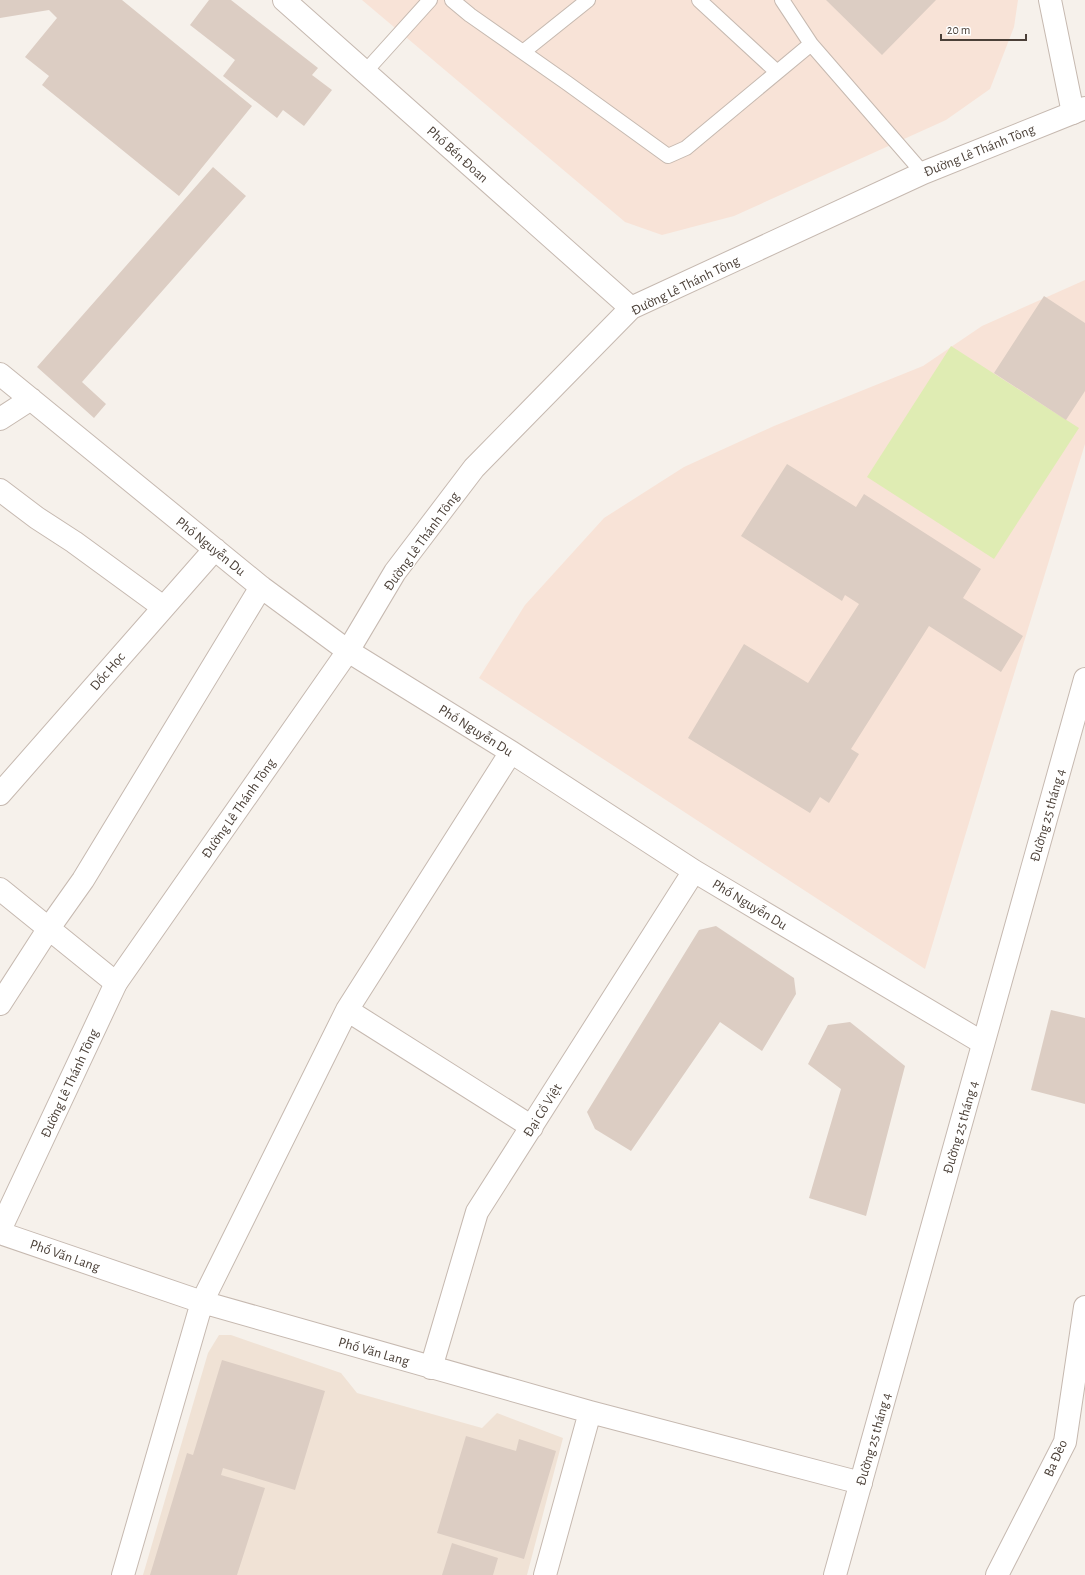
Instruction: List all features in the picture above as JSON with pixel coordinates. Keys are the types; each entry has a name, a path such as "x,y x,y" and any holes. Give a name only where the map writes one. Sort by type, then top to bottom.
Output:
{"street":[{"name":"Phố Bến Đoan","path":"284,0 631,308"},
{"path":"1050,0 1079,111"},
{"name":"Đường Lê Thánh Tông","path":"0,1231 116,983 348,651 395,572 474,468 631,308 922,173 1079,111"},
{"name":"Phố Nguyễn Du","path":"0,374 261,587 348,651 511,752 694,871 983,1043"},
{"path":"0,420 31,399"},
{"path":"0,490 163,607"},
{"name":"Dốc Học","path":"0,794 215,549"},
{"path":"0,1004 49,928 83,880 261,587"},
{"name":"Đường 25 tháng 4","path":"835,1575 1085,679"},
{"path":"123,1575 202,1302 347,1010 511,752"},
{"name":"Đại Cồ Việt","path":"431,1368 477,1212 694,871"},
{"path":"0,889 116,983"},
{"path":"347,1010 532,1127"},
{"name":"Phố Văn Lang","path":"0,1231 202,1302 590,1412 861,1483"},
{"name":"Ba Đèo","path":"997,1575 1065,1442 1085,1307"},
{"path":"546,1575 590,1412"}],"lane":[{"path":"365,72 430,0"},
{"path":"452,0 470,15 668,156 686,148 811,44"},
{"path":"523,52 588,0"},
{"path":"699,0 777,72"},
{"path":"782,0 811,44 922,173"}],"shaded area":[{"path":"362,0 1018,0 1014,27 990,89 946,120 734,216 662,235 625,222"},
{"path":"1085,280 1085,444 925,969 479,678 525,605 604,518 684,467 774,426 923,366 982,326"},
{"path":"219,1335 231,1335 341,1373 357,1393 482,1428 497,1413 563,1438 527,1575 143,1575 208,1353"}],"green space":[{"path":"951,346 1079,428 994,559 867,477"}],"building":[{"path":"0,0 122,0 252,106 179,196 42,85 49,76 25,57 57,18 49,10 0,18"},
{"path":"209,0 231,0 318,68 312,75 332,90 304,126 283,110 277,118 223,76 235,60 190,25"},
{"path":"826,0 936,0 882,55"},
{"path":"213,167 246,196 82,382 106,404 94,418 37,367"},
{"path":"1044,296 1085,323 1085,391 1066,420 994,373"},
{"path":"787,464 856,507 864,494 981,569 963,598 1023,636 1001,672 929,626 851,749 859,754 829,803 820,797 810,813 688,738 744,644 808,683 859,604 845,595 842,601 741,536"},
{"path":"716,926 794,978 796,994 762,1051 720,1022 631,1151 595,1129 587,1112 699,930"},
{"path":"1051,1010 1085,1018 1085,1104 1031,1090"},
{"path":"850,1022 905,1066 866,1216 809,1198 841,1089 808,1064 828,1025"},
{"path":"222,1360 325,1391 295,1490 223,1468 221,1475 265,1488 237,1575 150,1575 187,1453 193,1455"},
{"path":"466,1436 516,1451 519,1439 556,1451 524,1559 437,1533"},
{"path":"452,1543 498,1558 493,1575 442,1575"}]}
